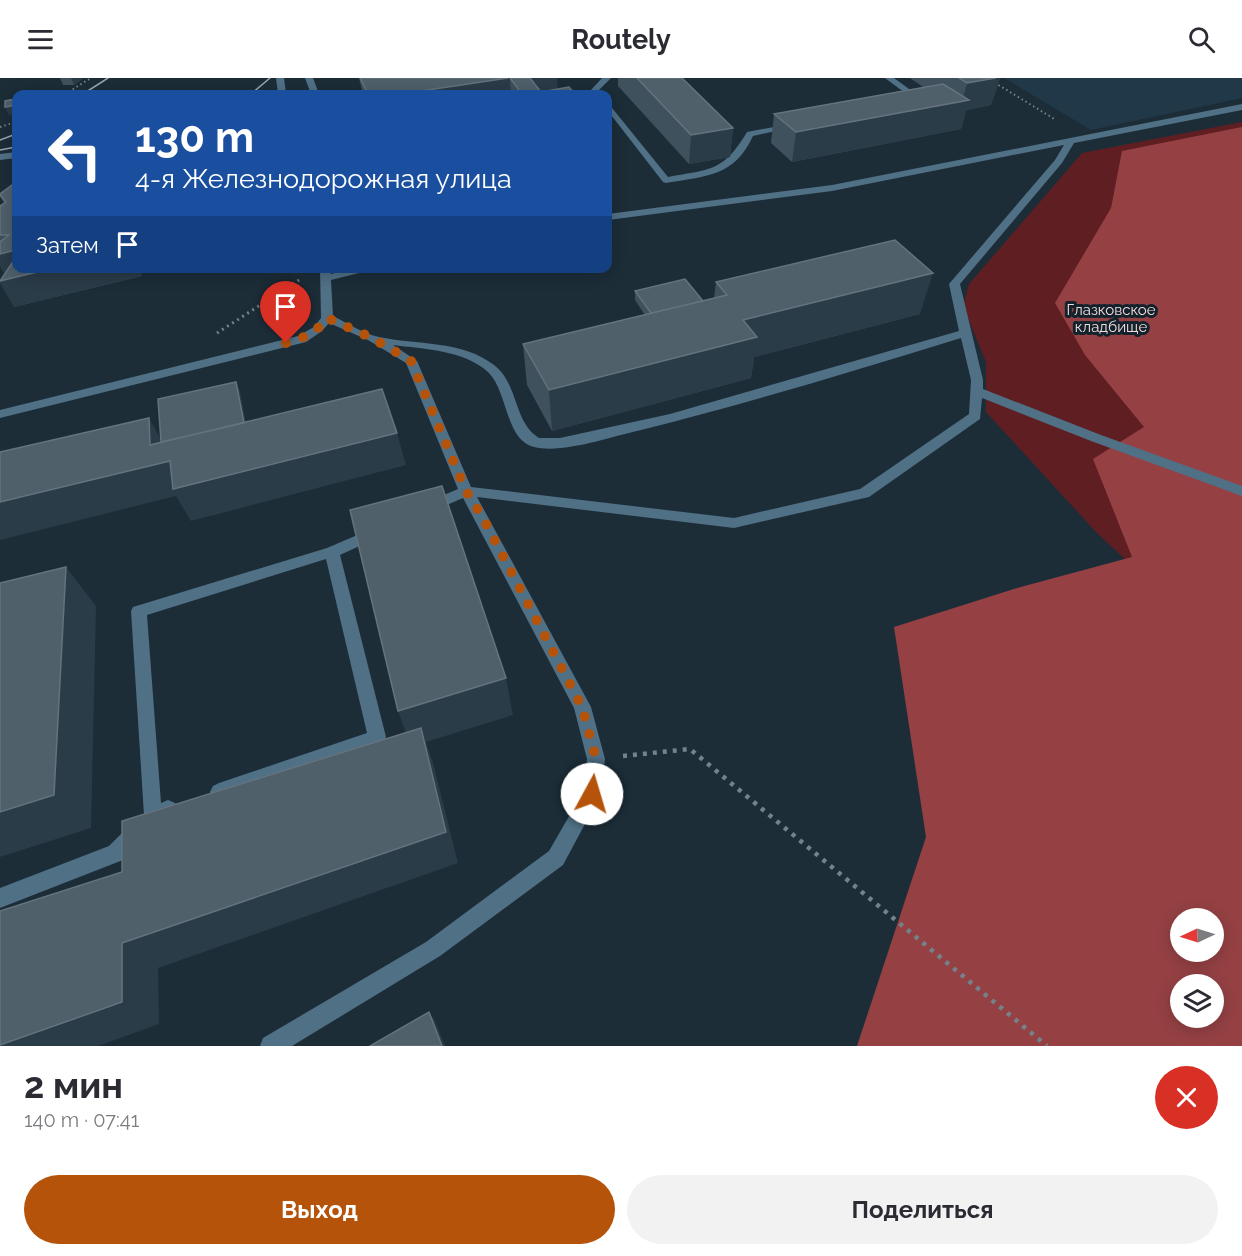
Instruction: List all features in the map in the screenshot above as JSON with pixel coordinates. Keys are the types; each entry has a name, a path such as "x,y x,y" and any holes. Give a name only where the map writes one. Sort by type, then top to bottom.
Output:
{"street":[{"path":"595,90 607,78"},
{"path":"889,78 923,102 912,104"},
{"path":"612,216 832,188 1242,107"},
{"path":"612,111 666,180 727,167 743,151 750,134 796,126"},
{"path":"414,514 466,491 734,523 864,493 975,416 977,380 954,284 1059,161 1071,141"},
{"path":"0,414 302,339 318,329 327,318 326,273"},
{"path":"271,1046 433,949 556,858 592,794 596,759 582,707 483,518 466,491 411,361 372,338 327,318"},
{"path":"372,338 452,351 484,364 500,378 521,431 537,444 549,445 569,443 670,418 965,333"},
{"path":"976,391 1242,491"},
{"path":"153,815 140,610 333,552 394,524"},
{"path":"0,898 116,853 153,815 377,737 333,552"}],"path":[{"path":"72,90 91,78"},
{"path":"987,78 1085,138"},
{"path":"212,336 299,280"},
{"path":"596,759 690,749 1047,1046"}],"shaded area":[{"path":"1004,78 1242,78 1242,98 1091,130"}],"green space":[{"name":"Глазковское кладбище","path":"1242,122 1242,669 1096,532 986,412 986,362 963,306 969,284 1082,153"},
{"path":"1242,127 1242,1046 857,1046 926,837 894,627 1017,588 1132,557 1093,459 1144,427 1085,355 1055,303 1111,208 1122,151"}],"building":[{"path":"360,78 508,78 428,90 366,90"},
{"path":"510,78 530,78 539,90 519,90"},
{"path":"637,78 682,78 733,128 691,135"},
{"path":"959,78 996,78 967,83"},
{"path":"943,84 969,100 796,132 774,114"},
{"path":"569,87 572,90 552,90"},
{"path":"12,100 12,106 5,107 5,101"},
{"path":"12,185 12,251 0,254 0,242 9,235 0,235 0,206 6,202 0,194"},
{"path":"895,240 933,273 743,320 757,337 549,390 523,344 727,295 716,282"},
{"path":"12,263 12,273 33,273 0,281"},
{"path":"685,279 703,301 651,313 635,291"},
{"path":"236,382 244,423 161,442 158,399"},
{"path":"382,389 397,433 173,489 170,461 0,502 0,452 149,418 150,445"},
{"path":"442,486 506,678 398,711 350,510"},
{"path":"66,567 54,795 0,812 0,583"},
{"path":"421,728 446,832 122,943 122,1002 0,1045 0,911 122,872 122,821"},
{"path":"429,1012 442,1046 370,1046"}],"tram line":[{"path":"89,90 108,78"},
{"path":"256,90 270,78"},
{"path":"0,140 12,136"},
{"path":"0,150 12,148"}],"route":[{"path":"286,343 302,339 318,329 327,318 372,338 411,361 466,491 483,518 582,707 596,759 592,794"}]}
